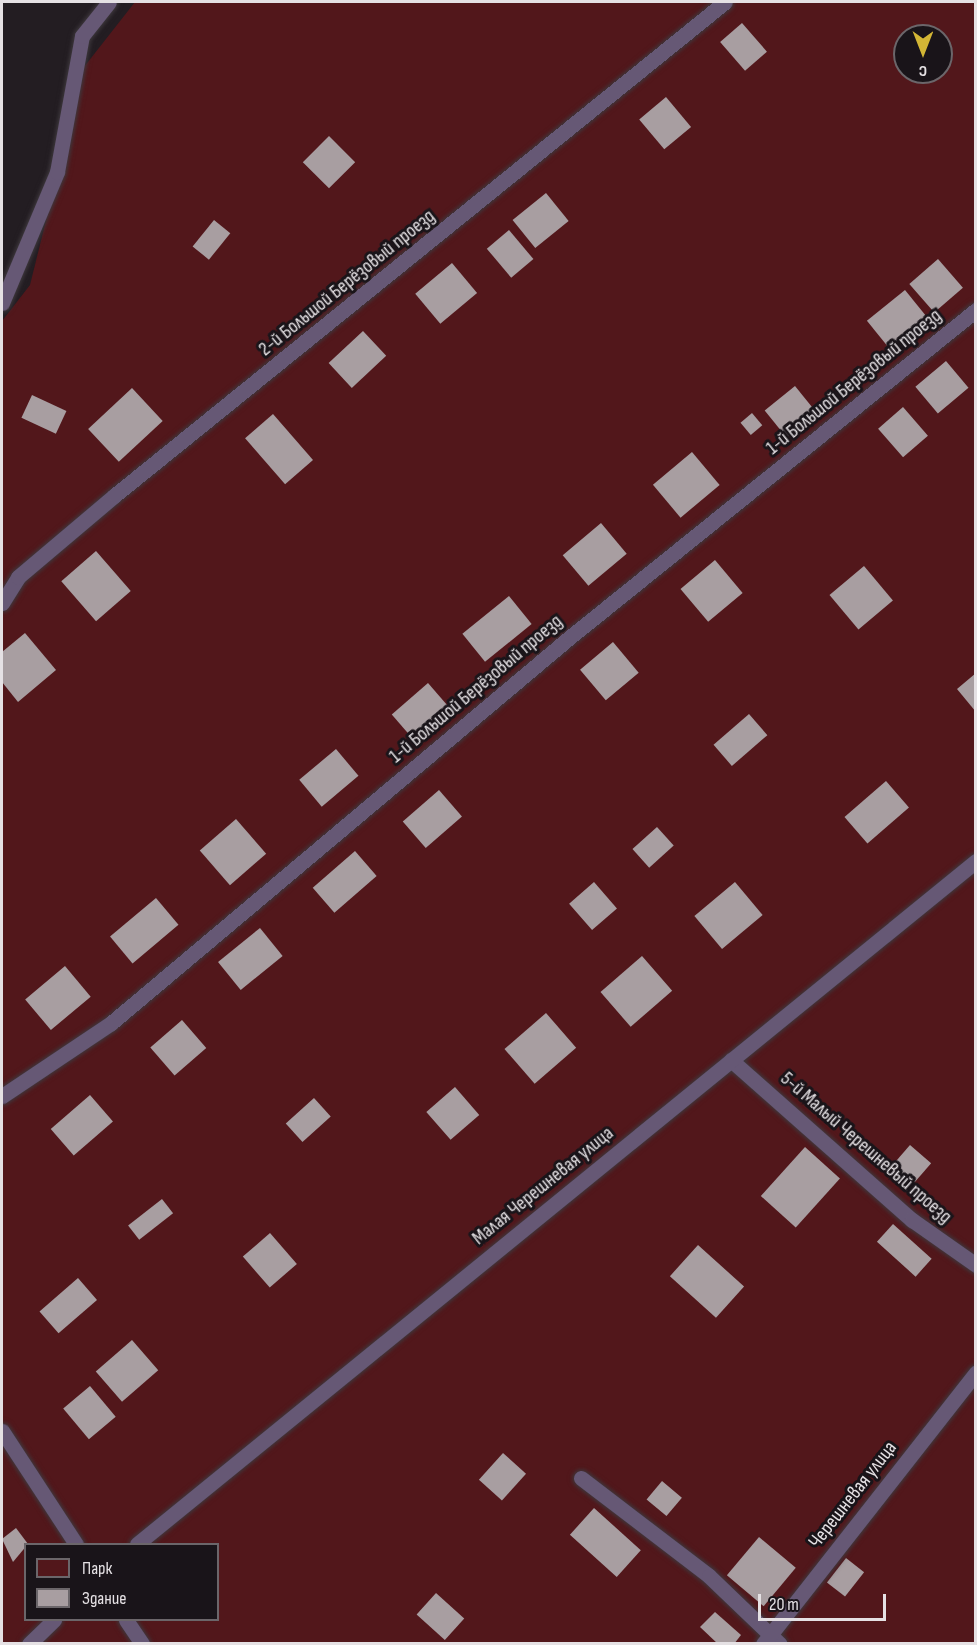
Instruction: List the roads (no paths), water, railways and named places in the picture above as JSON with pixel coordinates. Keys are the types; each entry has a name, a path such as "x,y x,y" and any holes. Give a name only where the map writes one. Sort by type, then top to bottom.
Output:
{"lane":[{"path":"2,303 57,172 82,36 109,2"},
{"name":"2-й Большой Берёзовый проезд","path":"2,603 18,578 115,495 725,2"},
{"name":"1-й Большой Берёзовый проезд","path":"2,1096 111,1023 570,637 975,310"},
{"name":"Малая Черешневая улица","path":"139,1543 975,861"},
{"name":"5-й Малый Черешневый проезд","path":"731,1060 912,1220 975,1265"},
{"name":"Черешневая улица","path":"770,1641 975,1372"},
{"path":"2,1431 75,1543"},
{"path":"581,1478 709,1576 770,1641"},
{"path":"29,1644 53,1621"},
{"path":"127,1621 142,1644"}]}
